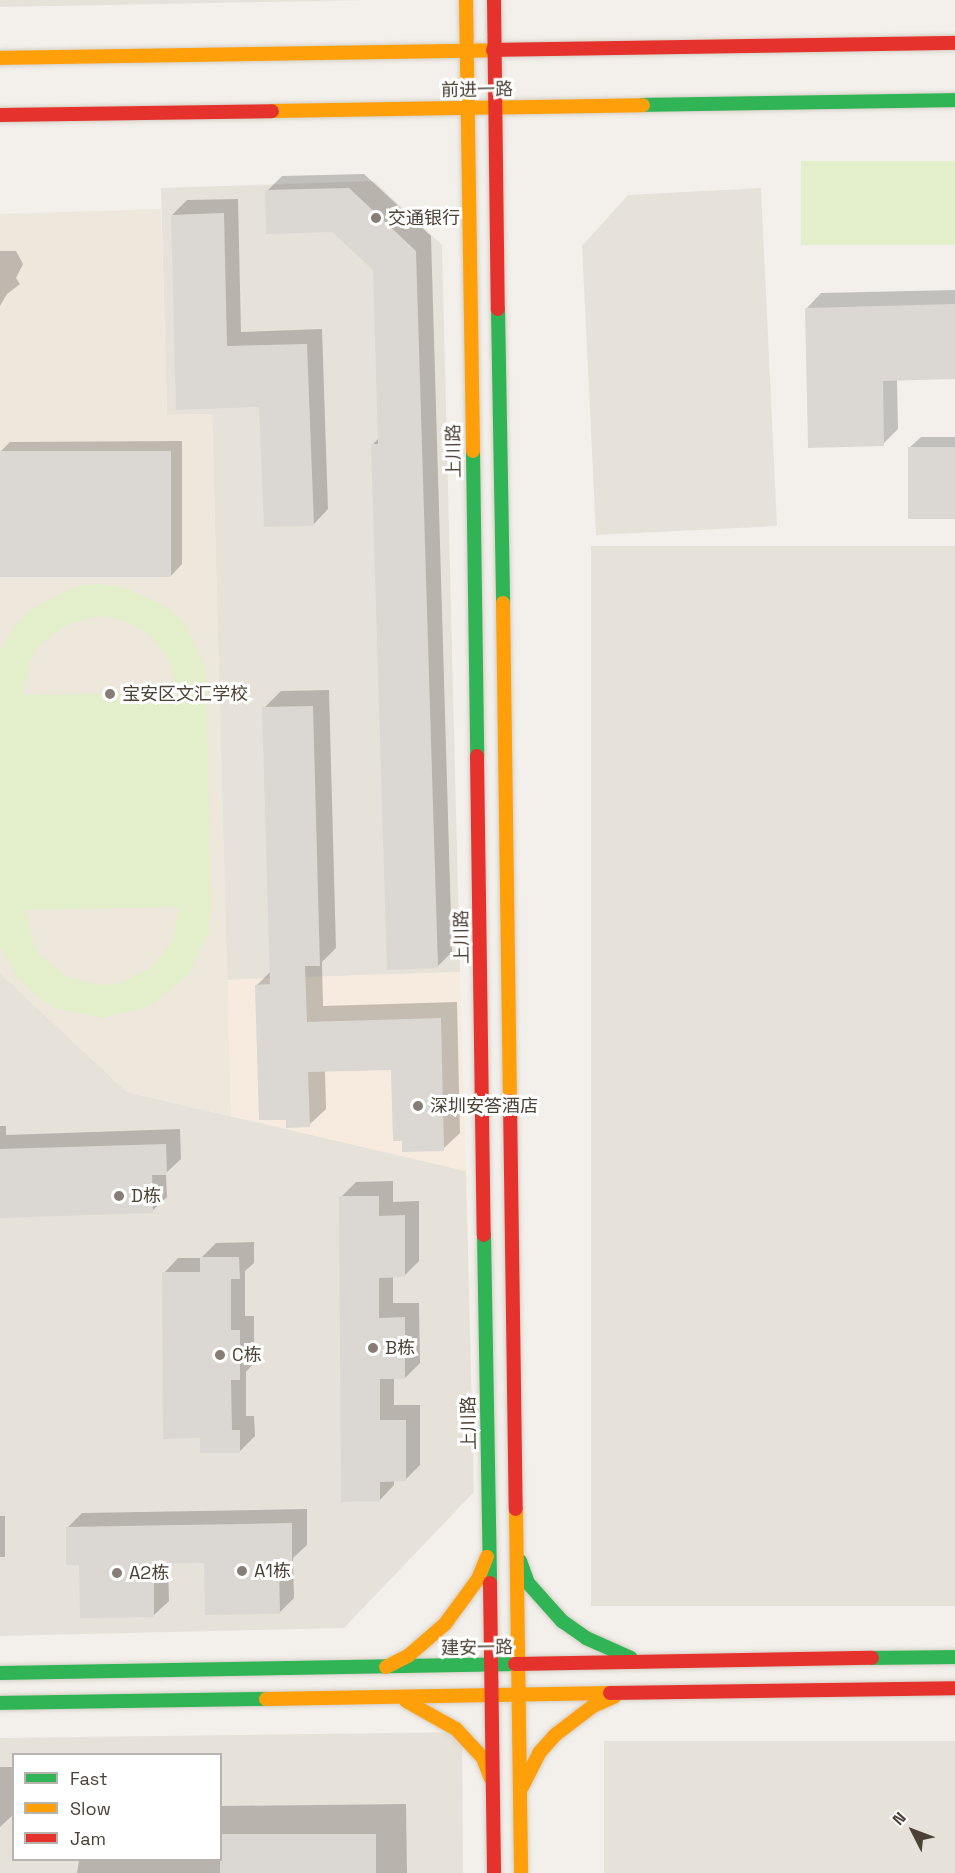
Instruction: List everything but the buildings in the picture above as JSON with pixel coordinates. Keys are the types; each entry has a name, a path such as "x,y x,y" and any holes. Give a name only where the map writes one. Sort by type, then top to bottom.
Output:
{"main road":[{"name":"上川路","path":"465,0 494,1873"},
{"path":"494,0 521,1873"},
{"path":"0,58 955,43"},
{"name":"前进一路","path":"0,115 955,100"},
{"path":"386,1667 408,1656 445,1624 478,1579 489,1552"},
{"path":"517,1554 528,1583 562,1621 602,1646 644,1663"},
{"name":"建安一路","path":"0,1673 955,1657"},
{"path":"0,1703 955,1688"},
{"path":"520,1791 529,1769 555,1735 593,1706 619,1694"},
{"path":"393,1698 416,1704 456,1729 483,1758 492,1781"}],"shaded area":[{"path":"0,0 368,0 0,7"},
{"path":"374,181 442,245 460,972 227,980 212,414 167,415 161,188"},
{"path":"761,188 777,526 596,535 582,246 628,195"},
{"name":"宝安区文汇学校","path":"161,209 167,415 212,414 231,1116 127,1092 0,973 0,214"},
{"path":"591,546 955,546 955,1606 591,1606"},
{"path":"460,972 466,1171 231,1116 227,980"},
{"path":"0,973 127,1092 466,1171 474,1492 344,1628 0,1636"},
{"path":"462,1732 463,1873 0,1873 0,1738"},
{"path":"604,1741 955,1741 955,1873 604,1873"}],"green space":[{"path":"801,161 955,161 955,245 801,245"},
{"path":"99,584 123,587 167,607 185,624 206,668 211,908 209,931 188,975 150,1006 103,1018 55,1008 35,995 17,978 0,946 0,650 14,627 31,609 74,587","holes":["99,616 117,618 147,632 169,659 177,692 23,695 30,661 39,646 66,625","179,907 172,941 151,968 120,983 103,985 69,978 42,957 33,943 25,910"]}],"traffic: fast":[{"path":"643,105 955,100"},
{"path":"498,309 503,603"},
{"path":"473,451 477,756"},
{"path":"484,1235 490,1583"},
{"path":"520,1561 528,1583 562,1621 586,1638 631,1658"},
{"path":"872,1658 955,1657"},
{"path":"0,1673 515,1664"},
{"path":"0,1703 266,1699"}],"traffic: slow":[{"path":"466,0 473,451"},
{"path":"0,58 493,50"},
{"path":"272,111 643,105"},
{"path":"503,603 510,1101"},
{"path":"516,1509 521,1873"},
{"path":"386,1667 408,1656 445,1624 478,1579 487,1557"},
{"path":"266,1699 610,1693"},
{"path":"522,1787 539,1753 555,1735 593,1706 615,1696"},
{"path":"406,1701 456,1729 483,1758 491,1779"}],"traffic: jam":[{"path":"494,0 498,309"},
{"path":"493,50 955,43"},
{"path":"0,115 272,111"},
{"path":"477,756 484,1235"},
{"path":"510,1101 516,1509"},
{"path":"490,1583 494,1873"},
{"path":"515,1664 872,1658"},
{"path":"610,1693 955,1688"}],"place":[{"name":"交通银行","path":"376,218"},
{"name":"宝安区文汇学校","path":"110,694"},
{"name":"深圳安答酒店","path":"418,1106"},
{"name":"D栋","path":"119,1196"},
{"name":"B栋","path":"373,1348"},
{"name":"C栋","path":"220,1355"},
{"name":"A1栋","path":"242,1571"},
{"name":"A2栋","path":"117,1573"}]}
